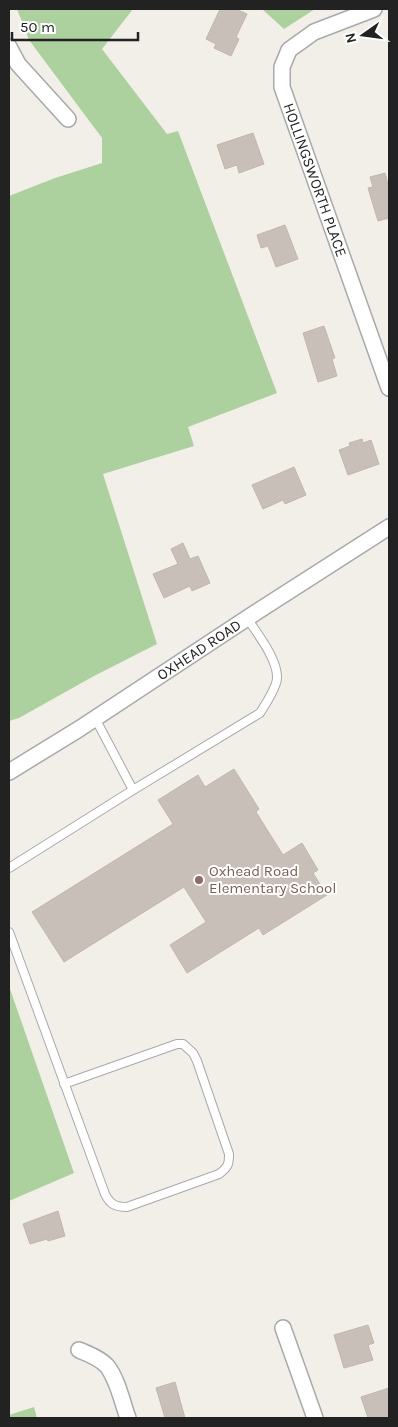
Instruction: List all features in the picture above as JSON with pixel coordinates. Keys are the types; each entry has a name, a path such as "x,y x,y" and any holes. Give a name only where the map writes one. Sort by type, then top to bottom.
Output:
{"street":[{"name":"HOLLINGSWORTH PLACE","path":"369,11 314,32 289,50 282,67 282,87 389,388"},
{"path":"9,47 18,64 68,118"},
{"name":"OXHEAD ROAD","path":"9,772 389,527"},
{"path":"283,1328 316,1418"},
{"path":"79,1350 93,1356 106,1366 115,1381 128,1418"}],"lane":[{"path":"9,868 260,713 270,698 278,678 273,658 247,618"},
{"path":"95,718 133,790"},
{"path":"9,932 64,1084 104,1194 110,1203 119,1207 127,1207 219,1174 229,1164 229,1154 197,1061 193,1053 183,1044 177,1044 64,1084"}],"green space":[{"path":"17,9 133,9 102,49 167,134 178,131 277,393 188,427 194,446 103,474 157,644 94,676 19,718 9,721 9,196 55,178 102,163 102,138 29,40"},
{"path":"262,9 315,9 284,29"},
{"path":"9,986 74,1173 9,1201 10,1089"},
{"path":"34,1407 37,1418 9,1418 9,1415"}],"building":[{"path":"220,9 236,9 247,14 236,37 239,39 231,56 214,48 216,44 206,39"},
{"path":"253,133 264,164 239,173 237,165 225,169 217,145"},
{"path":"385,173 389,188 389,218 378,221 368,188 373,187 370,177"},
{"path":"285,225 298,259 276,267 268,246 261,248 257,235"},
{"path":"324,326 335,358 332,359 337,376 318,382 303,333"},
{"path":"362,439 363,443 371,440 379,464 348,475 339,450 350,446 349,443"},
{"path":"294,467 306,495 285,504 283,500 263,509 252,485"},
{"path":"183,543 190,559 198,556 210,583 192,591 190,586 164,598 153,574 178,564 171,549"},
{"path":"234,769 259,809 256,812 283,855 302,843 318,870 313,873 327,895 263,935 259,928 187,973 170,945 206,922 184,887 64,962 32,912 173,824 158,800 198,775 205,787"},
{"path":"58,1211 65,1236 30,1244 23,1224"},
{"path":"368,1325 374,1343 368,1345 373,1360 344,1368 334,1335"},
{"path":"175,1382 185,1418 165,1418 156,1388"},
{"path":"389,1388 389,1418 368,1418 361,1397"}],"place":[{"name":"Oxhead Road Elementary School","path":"199,880"}]}
